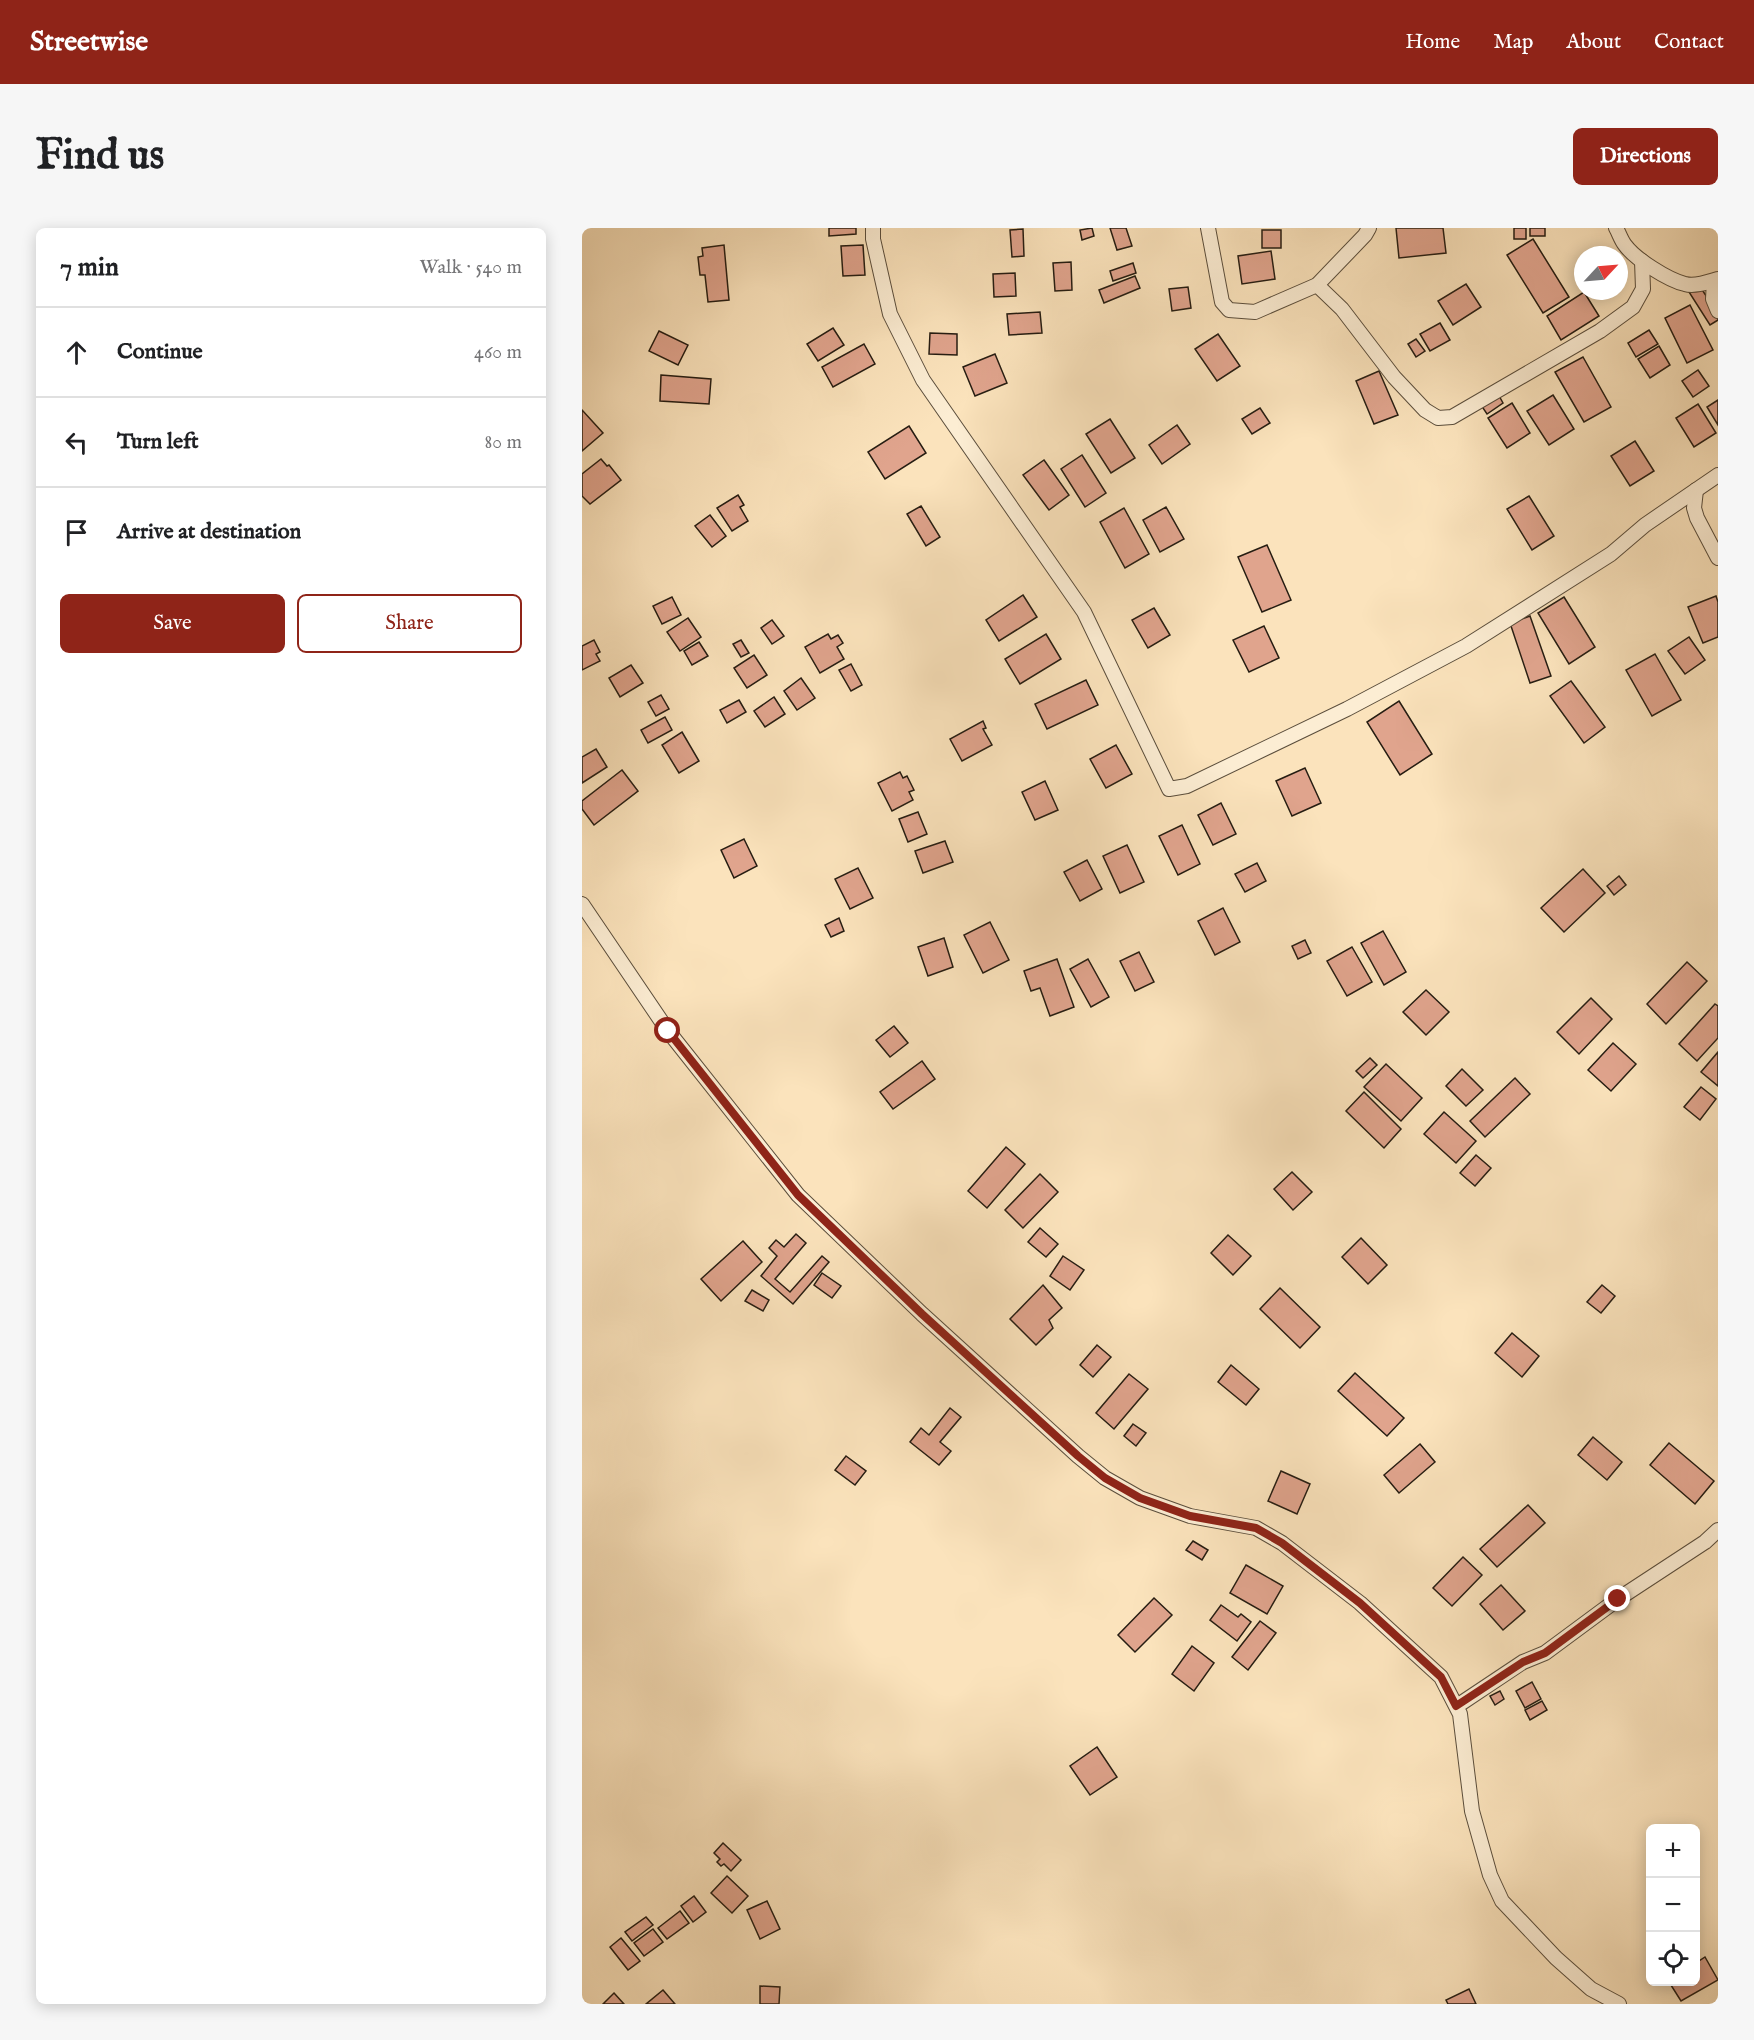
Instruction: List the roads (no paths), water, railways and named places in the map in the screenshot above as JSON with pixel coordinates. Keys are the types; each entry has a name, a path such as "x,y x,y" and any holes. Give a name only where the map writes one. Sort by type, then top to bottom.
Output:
{"street":[{"path":"873,228 890,314 923,380 1084,612 1169,789 1187,786 1347,709 1466,646 1611,554 1645,525 1718,476"},
{"path":"1208,228 1222,302 1229,310 1255,312 1317,285 1369,228"},
{"path":"1616,228 1625,246 1642,261 1687,285 1716,280 1713,299 1718,311"},
{"path":"1317,285 1342,309 1394,377 1425,410 1438,418 1452,417 1600,331 1633,307 1643,289 1642,261"},
{"path":"1696,490 1694,508 1697,518 1718,558"},
{"path":"582,904 668,1031 798,1195 922,1314 1078,1456 1105,1478 1140,1498 1190,1516 1256,1528 1282,1543 1360,1603 1441,1677 1460,1714 1472,1810 1490,1875 1502,1901 1556,1958 1591,1989 1619,2004"},
{"path":"1456,1706 1523,1662 1545,1653 1618,1599 1705,1542 1718,1530"}]}
